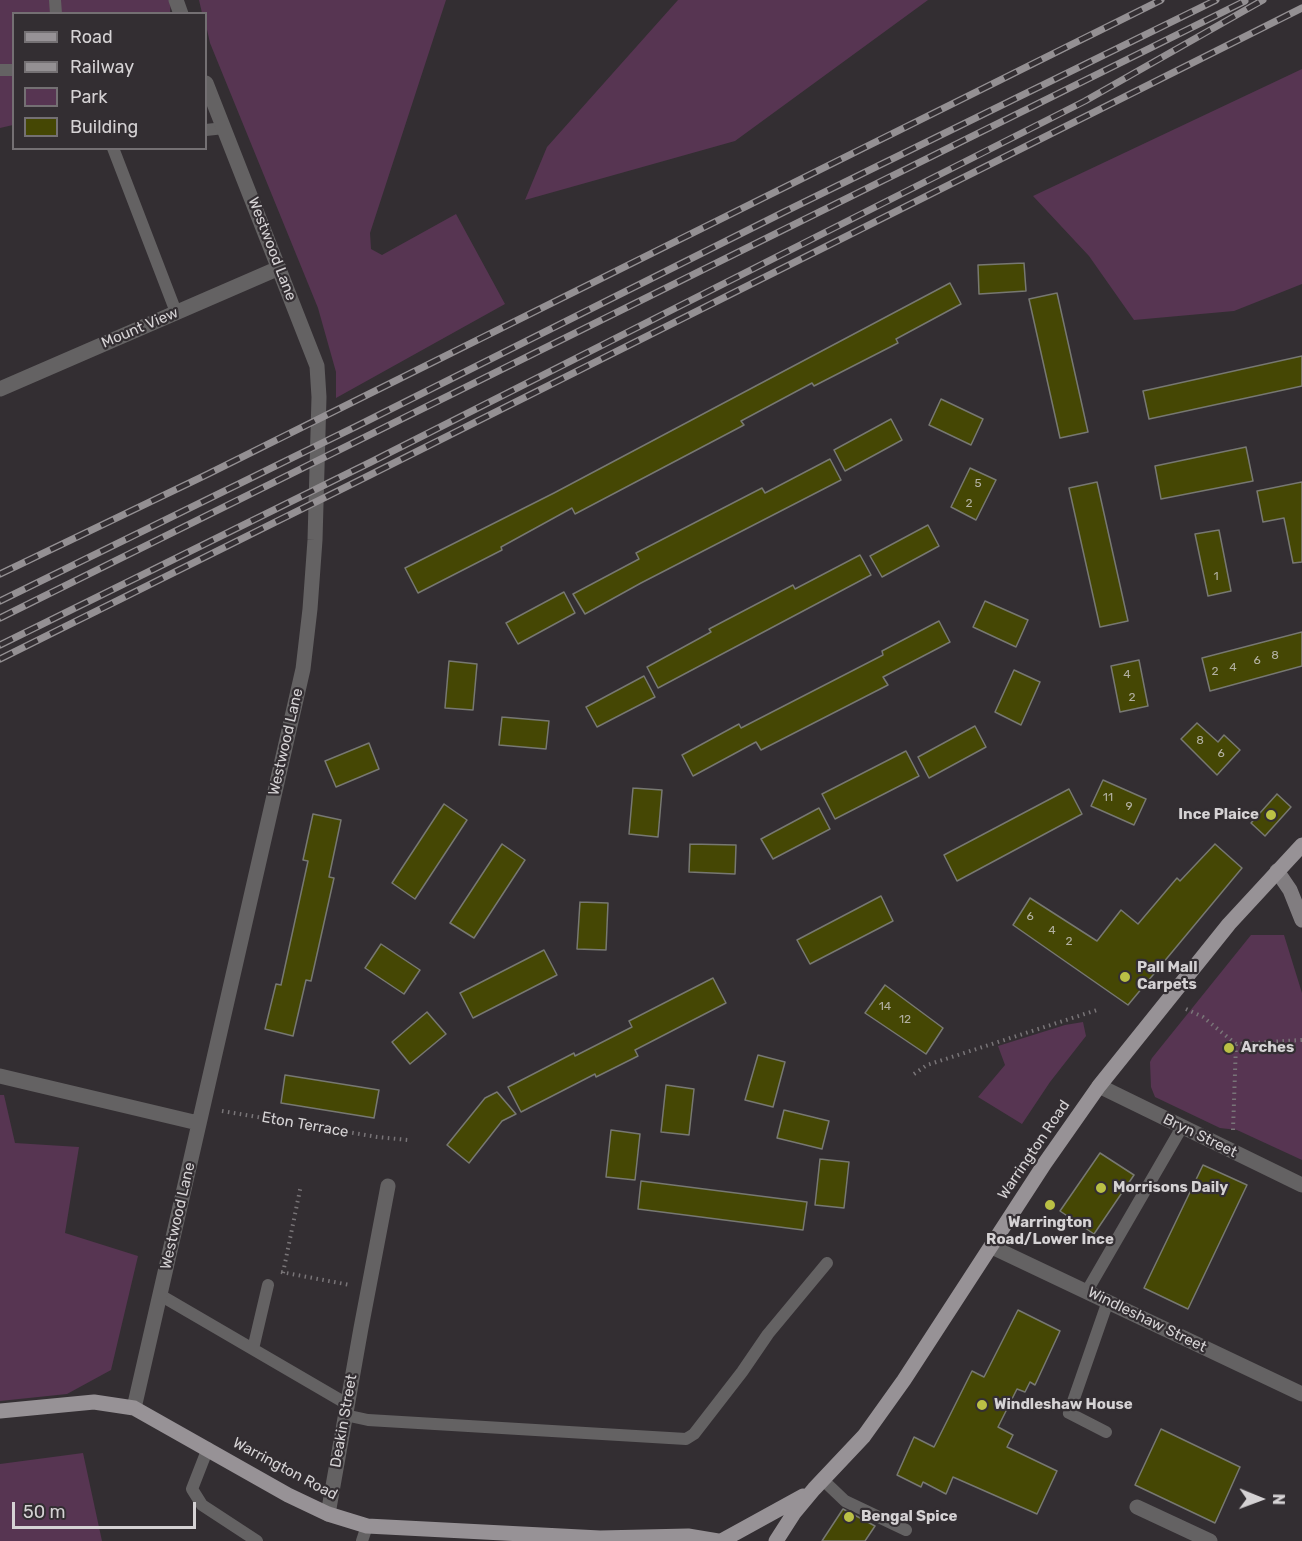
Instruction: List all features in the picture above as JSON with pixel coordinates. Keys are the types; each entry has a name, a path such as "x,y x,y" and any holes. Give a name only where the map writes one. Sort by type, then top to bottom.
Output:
{"main road":[{"name":"Warrington Road","path":"776,1541 794,1514 818,1485 864,1436 917,1362 1045,1163 1099,1086 1228,924 1302,845"},
{"name":"Warrington Road","path":"0,1411 94,1402 134,1408 288,1495 328,1514 367,1526 606,1539 688,1536 720,1541 773,1514 818,1485"},
{"path":"720,1541 734,1541"}],"street":[{"name":"Westwood Lane","path":"134,1408 303,669 310,609 316,512 319,397 317,366 207,86"},
{"name":"Mount View","path":"0,389 279,268"},
{"path":"1277,871 1290,890 1302,920"},
{"path":"0,1076 198,1123"},
{"name":"Bryn Street","path":"1099,1086 1302,1185"},
{"name":"Deakin Street","path":"328,1514 360,1328 388,1186"},
{"name":"Windleshaw Street","path":"992,1246 1302,1394"},
{"path":"1137,1507 1210,1541"}],"lane":[{"path":"207,130 224,128"},
{"path":"114,150 176,312"},
{"path":"1087,1291 1182,1126"},
{"path":"160,1295 253,1349 346,1410 368,1420 686,1439 694,1434 768,1334 827,1263"},
{"path":"253,1349 268,1285"},
{"path":"1106,1432 1069,1413 1108,1301"},
{"path":"208,1448 192,1489 202,1505 257,1541"},
{"path":"818,1485 844,1501 906,1530"},
{"path":"362,1541 367,1526"}],"path":[{"path":"1186,1009 1203,1017 1236,1044 1302,1040"},
{"path":"914,1074 927,1065 1098,1010"},
{"path":"1233,1152 1236,1044"},
{"name":"Eton Terrace","path":"202,1107 377,1137 408,1140"},
{"path":"283,1273 301,1185"},
{"path":"268,1285 274,1280 276,1272 368,1288"}],"green space":[{"path":"0,0 171,0 170,12 12,12 12,125 0,128"},
{"path":"199,0 446,0 370,233 371,249 382,255 456,214 505,304 336,398 336,372 318,308 210,43 207,12 202,12"},
{"path":"678,0 928,0 735,141 525,200 547,147"},
{"path":"1302,69 1302,284 1234,311 1134,320 1089,256 1033,196"},
{"path":"1251,935 1284,935 1302,993 1302,1160 1237,1130 1220,1128 1155,1097 1151,1087 1150,1062 1152,1058"},
{"path":"1083,1022 1086,1036 1050,1082 1022,1124 978,1097 1005,1065 998,1046 1065,1025"},
{"path":"0,1095 4,1095 15,1143 79,1147 65,1233 138,1256 111,1370 67,1394 0,1401"},
{"path":"83,1453 102,1541 0,1541 0,1464"}],"building":[{"path":"1024,263 1026,291 979,294 978,265"},
{"path":"950,283 961,304 896,339 898,343 814,386 812,383 741,421 744,425 575,514 572,508 501,547 502,550 418,593 405,568 554,493"},
{"path":"1057,293 1088,432 1060,438 1029,299"},
{"path":"1302,356 1302,386 1149,419 1143,391"},
{"path":"941,399 983,419 971,445 929,425"},
{"path":"891,419 902,440 845,471 834,450"},
{"path":"1246,447 1253,481 1161,499 1155,466"},
{"path":"830,459 841,480 585,614 573,594 639,559 636,553 762,488 765,493"},
{"path":"970,468 996,480 976,520 951,507"},
{"path":"1097,482 1128,621 1100,627 1069,488"},
{"path":"1302,482 1302,562 1293,563 1284,518 1263,522 1257,491"},
{"path":"928,525 939,546 882,577 870,556"},
{"path":"1219,530 1231,591 1208,596 1195,534"},
{"path":"860,555 871,575 658,688 647,667 711,632 709,629 793,585 795,589"},
{"path":"564,592 575,613 518,644 506,623"},
{"path":"985,601 1028,620 1016,647 973,627"},
{"path":"939,621 950,642 883,677 888,685 761,750 756,742 693,776 682,755 739,724 741,728 883,655 882,651"},
{"path":"1302,632 1302,666 1210,691 1202,658"},
{"path":"1139,660 1148,706 1120,712 1111,666"},
{"path":"449,661 477,664 473,710 445,708"},
{"path":"1014,670 1040,682 1021,725 995,712"},
{"path":"644,676 655,697 597,727 586,707"},
{"path":"502,717 549,721 546,749 499,745"},
{"path":"1197,723 1218,742 1224,735 1240,750 1217,775 1181,739"},
{"path":"975,726 986,747 929,778 918,757"},
{"path":"369,743 379,769 336,787 325,761"},
{"path":"906,751 919,776 835,819 822,794"},
{"path":"1103,780 1146,799 1134,825 1091,806"},
{"path":"633,788 662,790 658,837 629,834"},
{"path":"1069,789 1082,814 957,881 944,855"},
{"name":"Ince Plaice","path":"1277,794 1291,807 1265,836 1251,823"},
{"path":"444,804 467,820 415,899 392,883"},
{"path":"819,808 830,829 773,859 761,839"},
{"path":"313,814 341,820 329,877 334,878 311,981 306,980 293,1036 265,1029 276,984 281,985 308,861 303,860"},
{"path":"502,844 525,860 474,938 450,923"},
{"path":"690,844 736,845 735,874 689,872"},
{"path":"1215,844 1242,868 1128,1005 1013,925 1030,898 1097,941 1121,910 1138,924 1177,878 1180,881"},
{"path":"881,896 893,921 810,964 797,940"},
{"path":"580,902 608,903 606,950 577,949"},
{"path":"381,944 420,970 404,994 365,968"},
{"path":"544,950 557,975 473,1018 460,993"},
{"path":"713,978 726,1003 635,1050 638,1056 596,1077 595,1074 521,1112 508,1087 574,1053 575,1056 632,1027 629,1021"},
{"path":"885,985 943,1028 926,1054 865,1013"},
{"path":"427,1012 446,1034 410,1064 392,1042"},
{"path":"758,1055 785,1062 773,1107 745,1100"},
{"path":"285,1075 379,1090 374,1118 281,1103"},
{"path":"666,1085 694,1089 689,1135 661,1132"},
{"path":"497,1092 516,1114 502,1121 469,1163 447,1145 485,1098"},
{"path":"784,1110 829,1121 822,1149 777,1138"},
{"path":"611,1130 640,1134 635,1180 606,1177"},
{"name":"Morrisons Daily","path":"1100,1153 1134,1175 1094,1234 1060,1211"},
{"path":"820,1159 849,1162 844,1208 815,1205"},
{"path":"1203,1165 1247,1185 1188,1309 1144,1288"},
{"path":"641,1181 807,1202 803,1230 638,1209"},
{"name":"Windleshaw House","path":"1018,1310 1060,1331 1035,1385 1030,1382 1025,1392 1017,1389 998,1427 1013,1435 1007,1447 1057,1471 1037,1514 953,1477 946,1494 923,1482 921,1487 897,1475 914,1437 934,1447 972,1371 984,1377"},
{"path":"1161,1429 1240,1467 1215,1523 1135,1485"},
{"name":"Bengal Spice","path":"843,1509 875,1526 865,1541 822,1541"}],"railway":[{"path":"0,574 208,474 1161,0"},
{"path":"0,601 1216,0"},
{"path":"0,645 371,462 1085,101 1263,0"},
{"path":"0,618 1245,1"},
{"path":"0,659 1302,8"}],"place":[{"name":"Ince Plaice","path":"1271,815"},
{"name":"Pall Mall Carpets","path":"1125,977"},
{"name":"Arches","path":"1229,1048"},
{"name":"Morrisons Daily","path":"1101,1188"},
{"name":"Warrington Road/Lower Ince","path":"1050,1205"},
{"name":"Windleshaw House","path":"982,1405"},
{"name":"Bengal Spice","path":"849,1517"}]}
